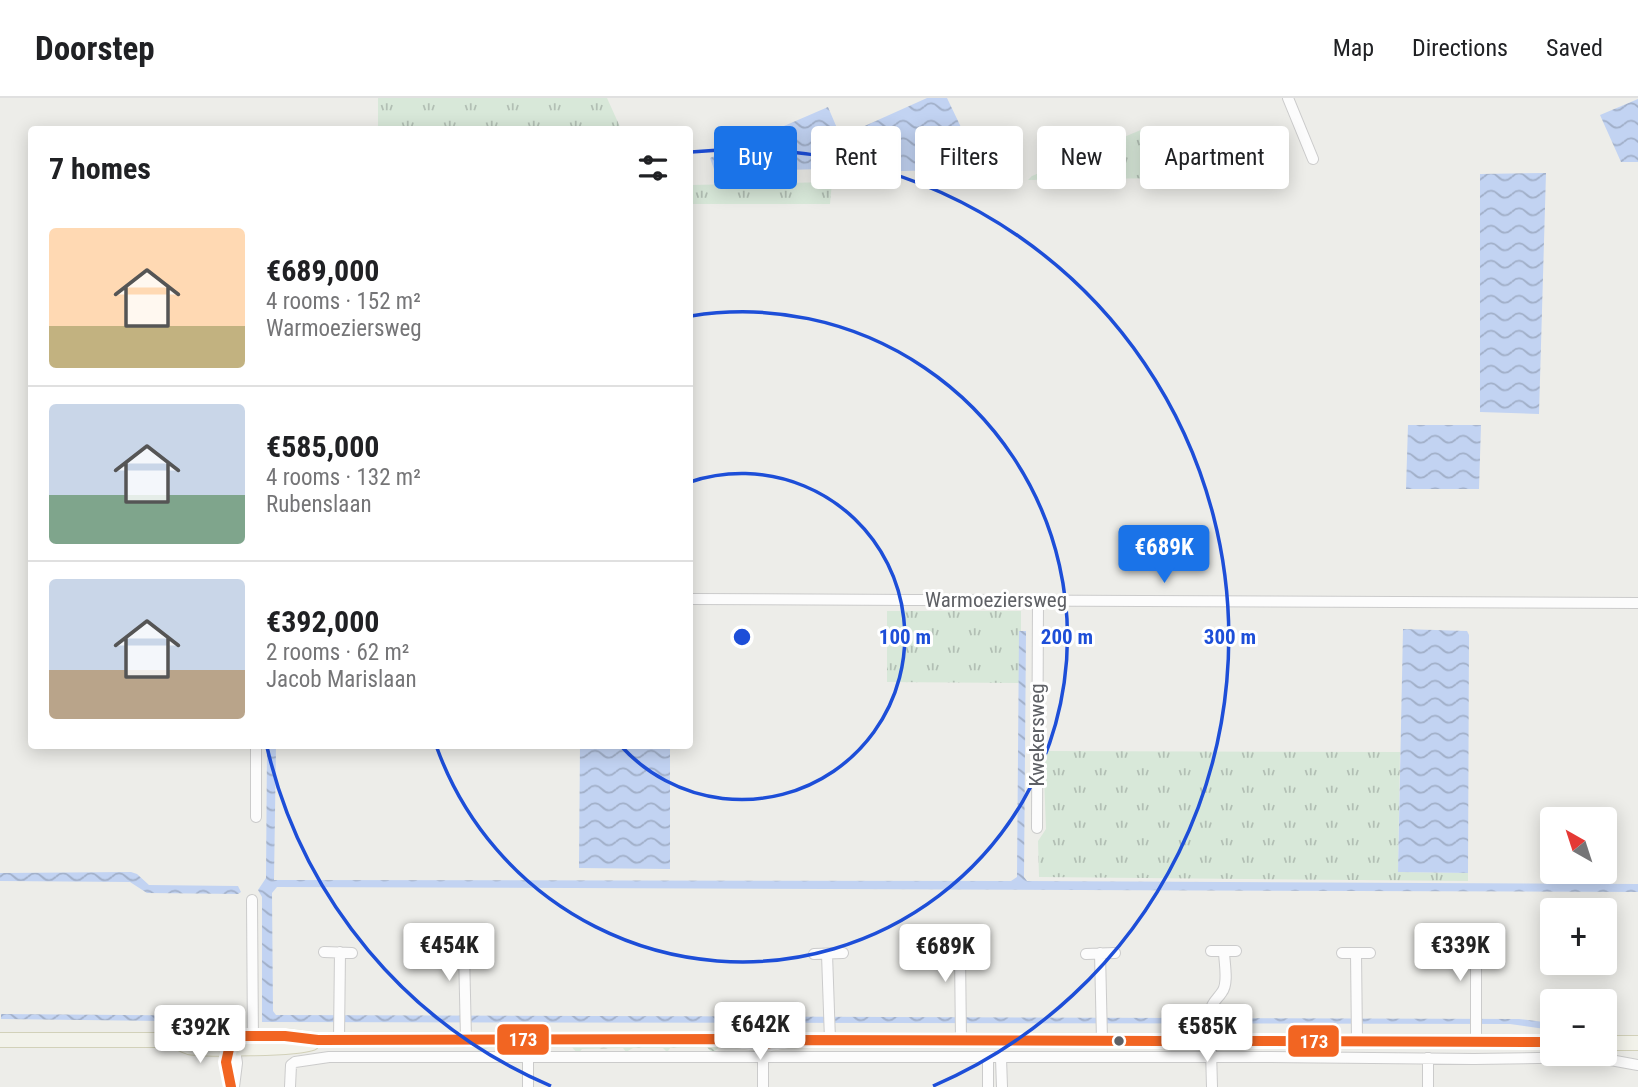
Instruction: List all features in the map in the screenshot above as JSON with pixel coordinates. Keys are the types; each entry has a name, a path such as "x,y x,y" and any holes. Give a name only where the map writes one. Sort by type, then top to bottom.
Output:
{"main road":[{"path":"0,1041 172,1040 188,1037 232,1044 253,1042 305,1046 318,1040 466,1026 764,1044 830,1033 1101,1034 1161,1041 1177,1038 1211,1043 1238,1038 1251,1041 1476,1035 1540,1041"},
{"path":"1617,1043 1638,1043"}],"street":[{"path":"1288,98 1313,159"},
{"name":"Warmoeziersweg","path":"693,599 1638,603"},
{"name":"Kwekersweg","path":"1037,828 1038,600"},
{"path":"256,749 256,817"},
{"path":"251,900 253,1042"},
{"path":"450,951 478,951"},
{"path":"464,951 466,1026"},
{"path":"1211,951 1236,951"},
{"path":"1212,1087 1210,1012 1212,1003 1223,992 1225,985 1224,951"},
{"path":"324,952 352,953"},
{"path":"339,1039 340,952"},
{"path":"1462,953 1489,952"},
{"path":"814,954 843,953"},
{"path":"1100,953 1101,1034"},
{"path":"1086,954 1115,953"},
{"path":"1342,953 1370,953"},
{"path":"1356,953 1357,1037"},
{"path":"1476,953 1476,1035"},
{"path":"827,954 830,1033"},
{"path":"946,954 975,954"},
{"path":"960,954 962,1034"},
{"path":"290,1087 291,1065 299,1060 329,1057 1001,1058 1211,1043 1429,1058 1594,1057 1638,1065"},
{"path":"232,1044 227,1079 232,1087"},
{"path":"528,1057 528,1087"},
{"path":"763,1057 763,1087"},
{"path":"988,1058 988,1087"},
{"path":"1001,1058 1002,1087"},
{"path":"1428,1087 1429,1058"}],"green space":[{"path":"378,98 607,98 620,126 378,126"},
{"path":"1140,130 1140,178 1126,179 1126,136"},
{"path":"1037,174 1037,180 1028,180"},
{"path":"811,182 811,189 831,189 830,204 693,204 693,185 714,184 714,189 797,189 797,183"},
{"path":"887,611 1021,611 1021,683 887,682"},
{"path":"1043,751 1400,752 1398,872 1468,873 1468,881 1039,877 1038,841 1046,829"},
{"path":"454,1045 730,1046 719,1047 714,1052 707,1047 670,1048 667,1052 663,1048 633,1048 626,1052 623,1048 582,1049 578,1054 571,1046 545,1048 540,1052 493,1047 479,1052 476,1048 454,1048"}],"water":[{"path":"927,98 947,98 960,126 915,126 915,171 901,171 901,126 865,126"},
{"path":"1638,99 1638,162 1621,162 1600,115"},
{"path":"828,107 836,126 811,126 811,169 797,170 797,126 784,126"},
{"path":"1546,173 1539,414 1480,412 1480,174"},
{"path":"1408,425 1481,425 1479,489 1406,489"},
{"path":"1403,629 1467,631 1469,635 1468,873 1398,872"},
{"path":"1019,631 1026,631 1024,877 1027,881 1638,884 1638,892 277,887 272,893 273,1011 276,1015 1519,1019 1540,1022 1540,1028 1510,1024 262,1022 262,897 258,890 266,878 267,749 276,749 274,880 1011,881 1017,877"},
{"path":"580,749 670,749 670,869 579,868"},
{"path":"131,872 149,885 238,886 241,892 147,893 130,882 0,881 0,873"},
{"path":"1,1014 243,1016 243,1022 1,1019"}],"transit line":[{"name":"173","path":"231,1087 226,1062 232,1036 285,1036 318,1040 729,1039 764,1044 790,1040 1161,1041 1206,1036 1251,1041 1540,1042"}]}
